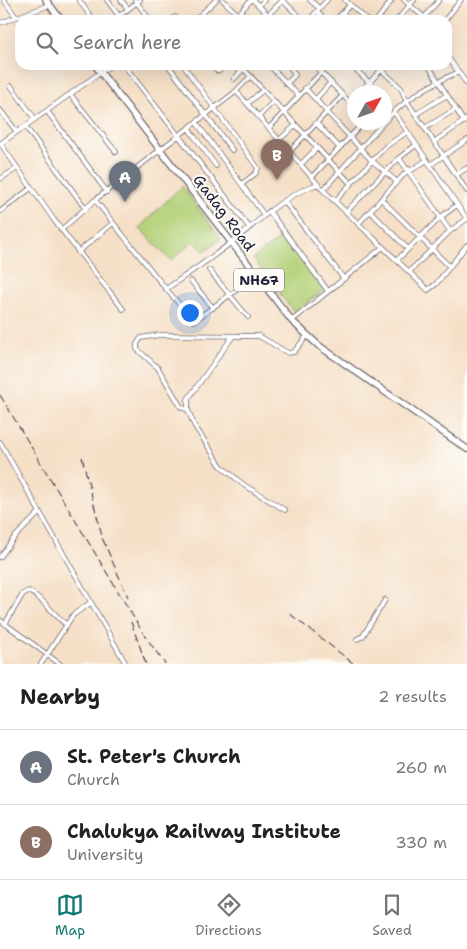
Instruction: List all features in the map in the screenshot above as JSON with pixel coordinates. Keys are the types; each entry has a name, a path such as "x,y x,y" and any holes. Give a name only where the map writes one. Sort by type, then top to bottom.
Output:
{"highway":[{"path":"49,2 58,15"},
{"path":"49,2 61,15"},
{"name":"Gadag Road","path":"103,70 232,242 294,319 316,339 467,445"},
{"name":"Gadag Road","path":"232,242 286,314 307,336 467,450"}],"street":[{"path":"4,0 15,16"},
{"path":"79,0 90,15"},
{"path":"107,0 118,15"},
{"path":"121,0 128,9"},
{"path":"201,15 216,0"},
{"path":"223,0 238,14 252,0 266,14 270,14 283,0 298,15"},
{"path":"258,6 264,0"},
{"path":"310,0 321,15"},
{"path":"314,15 328,0"},
{"path":"345,0 361,15"},
{"path":"382,15 392,0"},
{"path":"404,0 420,15"},
{"path":"401,15 414,0"},
{"path":"427,15 438,0"},
{"path":"450,15 461,0"},
{"path":"120,15 137,1 147,15"},
{"path":"20,15 49,2"},
{"path":"344,15 342,13 350,5"},
{"path":"0,23 15,17"},
{"path":"452,62 467,84"},
{"path":"101,70 1,145 16,169 61,230 123,309"},
{"path":"128,70 249,227"},
{"path":"172,70 232,150"},
{"path":"187,70 258,168 256,173 242,184"},
{"path":"234,79 241,70"},
{"path":"247,70 263,90 351,184"},
{"path":"273,70 298,95"},
{"path":"286,84 295,75 292,70"},
{"path":"356,70 370,83 381,70 401,88 406,100 467,191"},
{"path":"433,70 465,121 434,142"},
{"path":"270,127 320,71 347,100"},
{"path":"409,272 450,230 467,219 394,112 406,100 438,80 467,72"},
{"path":"61,230 96,200 236,91 251,76"},
{"path":"316,99 331,82"},
{"path":"11,86 36,119"},
{"path":"305,88 371,160 396,181"},
{"path":"248,103 263,90"},
{"path":"236,91 270,127 323,190 428,290 450,268 466,247"},
{"path":"70,94 116,152"},
{"path":"290,151 343,95"},
{"path":"416,114 447,95"},
{"path":"259,116 274,100"},
{"path":"425,128 456,109"},
{"path":"0,110 17,132"},
{"path":"47,110 107,192"},
{"path":"196,122 264,215"},
{"path":"316,123 339,148"},
{"path":"280,139 296,125"},
{"path":"25,126 86,209"},
{"path":"189,128 216,166"},
{"path":"312,177 355,130"},
{"path":"323,190 377,130"},
{"path":"335,201 371,160 385,147 407,132"},
{"path":"358,224 396,181 410,170 443,156 467,140"},
{"path":"346,212 384,172 416,146"},
{"path":"301,164 317,148"},
{"path":"399,158 410,170 450,230"},
{"path":"456,175 467,168"},
{"path":"0,179 16,169"},
{"path":"166,289 232,242 269,211 306,188 318,184"},
{"path":"1,211 31,188"},
{"path":"381,199 450,268"},
{"path":"96,200 193,321 256,276"},
{"path":"284,201 344,279"},
{"path":"397,260 440,217 457,205"},
{"path":"269,211 328,291"},
{"path":"370,211 408,249"},
{"path":"78,252 113,223"},
{"path":"294,319 382,247"},
{"path":"209,270 248,317"},
{"path":"191,281 213,308"},
{"path":"188,410 181,407 158,368 136,346 145,336 264,337 288,353 294,352 307,336"},
{"path":"234,336 188,399 188,410 194,425 221,466 244,485 285,510"},
{"path":"0,442 2,450 126,664"},
{"path":"0,557 39,513"},
{"path":"5,624 23,594 28,590 49,606 58,619 67,625"},
{"path":"357,639 363,636 385,600"},
{"path":"41,664 74,614 90,603"},
{"path":"0,620 60,664"}],"green space":[{"path":"182,186 221,239 204,251 193,241 171,261 139,228"},
{"path":"283,236 324,290 294,312 253,259"}],"railway":[{"path":"0,395 143,633 165,664"},
{"path":"82,457 103,540 128,597"},
{"path":"290,614 354,664"},
{"path":"131,622 146,664"}],"place":[{"name":"Chalukya Railway Institute","path":"277,180"},
{"name":"St. Peter's Church","path":"125,202"}]}
